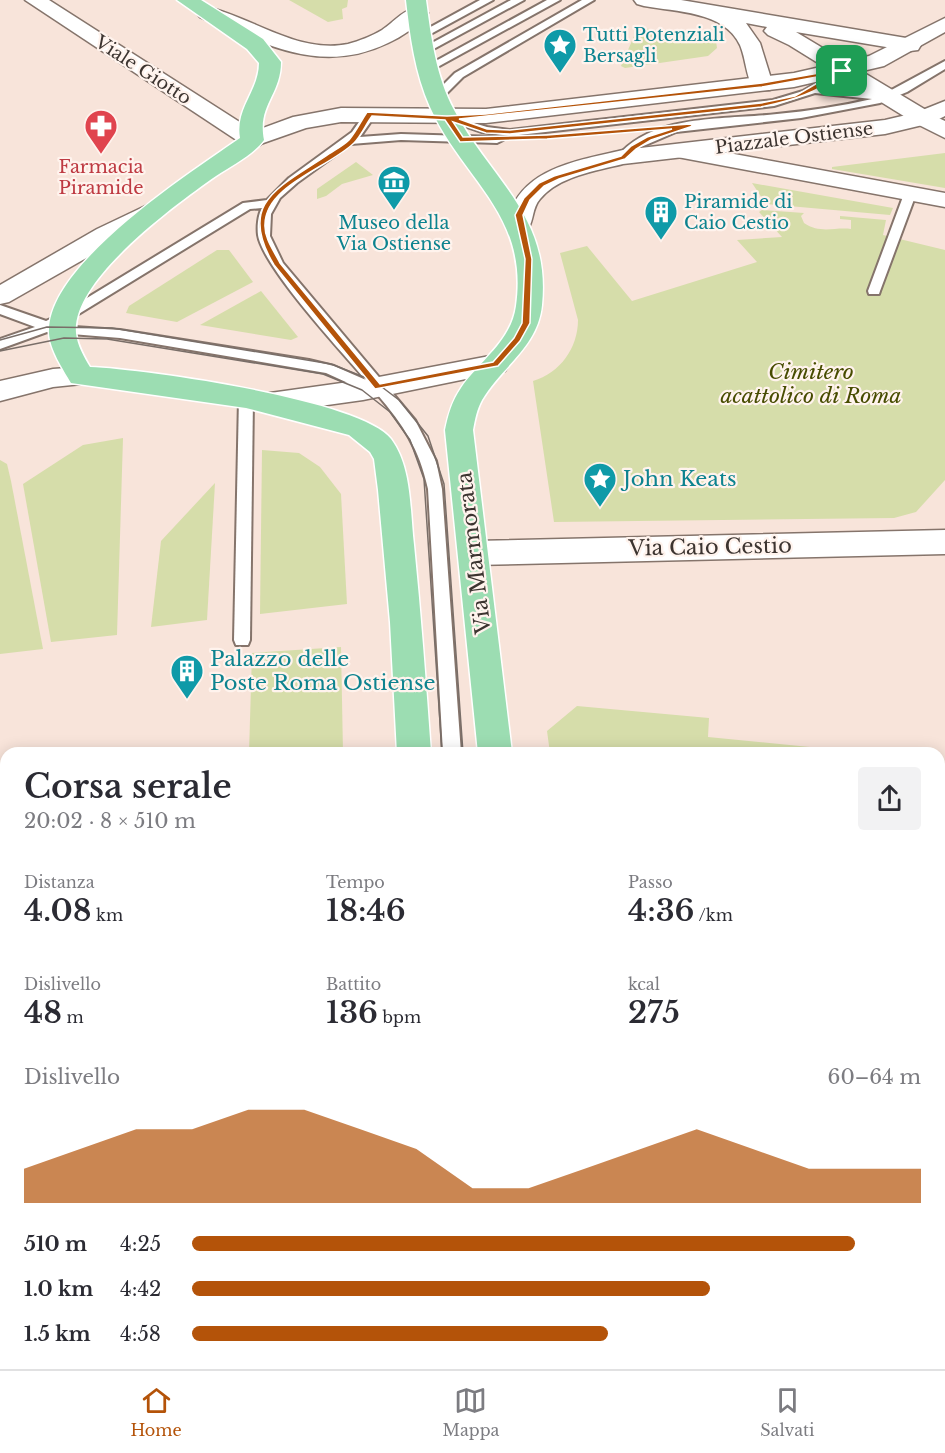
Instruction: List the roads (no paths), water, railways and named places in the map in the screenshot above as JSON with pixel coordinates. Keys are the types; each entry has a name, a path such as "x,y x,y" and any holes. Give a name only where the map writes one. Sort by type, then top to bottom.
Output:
{"main road":[{"path":"187,0 261,49 270,62 270,81 250,114 248,123 252,140 159,207 85,277 74,292 58,325 81,376 107,377 258,400 359,428 372,436 388,459 393,490 406,622 414,747"},
{"path":"417,7 425,51 442,107 460,140 519,224"},
{"name":"Via Marmorata","path":"494,747 460,422 472,391 518,340 526,323 528,259 519,224"}],"street":[{"name":"Viale Giotto","path":"35,0 252,140"},
{"name":"Piazzale Ostiense","path":"644,0 910,45"},
{"path":"207,13 304,50 326,53 354,51 369,47 391,34 417,7"},
{"name":"Piazzale Ostiense","path":"716,13 784,34 886,98 923,118"},
{"name":"Piazzale Ostiense","path":"716,13 736,25 751,42 762,85"},
{"path":"252,140 316,119 442,107 486,116 762,85 842,71 876,61 910,45 945,24"},
{"path":"923,118 945,108"},
{"path":"923,118 945,131"},
{"name":"Piazzale Ostiense","path":"519,224 522,207 542,185 568,172 623,157 885,127 923,118"},
{"path":"680,152 945,200"},
{"path":"0,296 106,234 159,207"},
{"path":"258,400 380,392 495,364"},
{"path":"0,391 53,378 81,376"},
{"name":"Via Caio Cestio","path":"474,553 945,542"}],"lane":[{"path":"425,51 488,0"},
{"path":"425,51 519,0"},
{"path":"425,51 555,0"},
{"path":"442,107 459,75 589,0"},
{"path":"762,85 886,98 945,64"},
{"name":"Piazzale Ostiense","path":"442,107 486,130 510,132 774,103 814,89 842,71"},
{"name":"Piazzale Ostiense","path":"351,141 401,137 460,140 547,137 690,126 821,111 886,98"},
{"path":"0,344 58,325 247,206 268,204 285,187 351,141 370,114"},
{"name":"Piazzale Ostiense","path":"623,157 633,147 649,139 690,126"},
{"path":"874,291 910,194"},
{"name":"Via Marmorata","path":"268,204 261,225 271,255 380,392 403,415 420,441 433,477 452,747"},
{"path":"0,309 58,325 120,333 329,369 380,392"},
{"path":"242,640 258,400"}],"tram line":[{"path":"0,340 47,327 112,328 331,364 374,381 399,400 428,436 444,484 463,747"},
{"path":"0,351 64,338 107,339 323,374 362,390 390,412 410,440 424,479 442,747"}],"place":[{"name":"Tutti Potenziali Bersagli","path":"560,74"},
{"name":"Farmacia Piramide","path":"101,155"},
{"name":"Museo della Via Ostiense","path":"394,211"},
{"name":"Piramide di Caio Cestio","path":"661,241"},
{"name":"John Keats","path":"600,508"},
{"name":"Palazzo delle Poste Roma Ostiense","path":"187,700"}],"park label":[{"name":"Cimitero acattolico di Roma","path":"811,384"}]}
